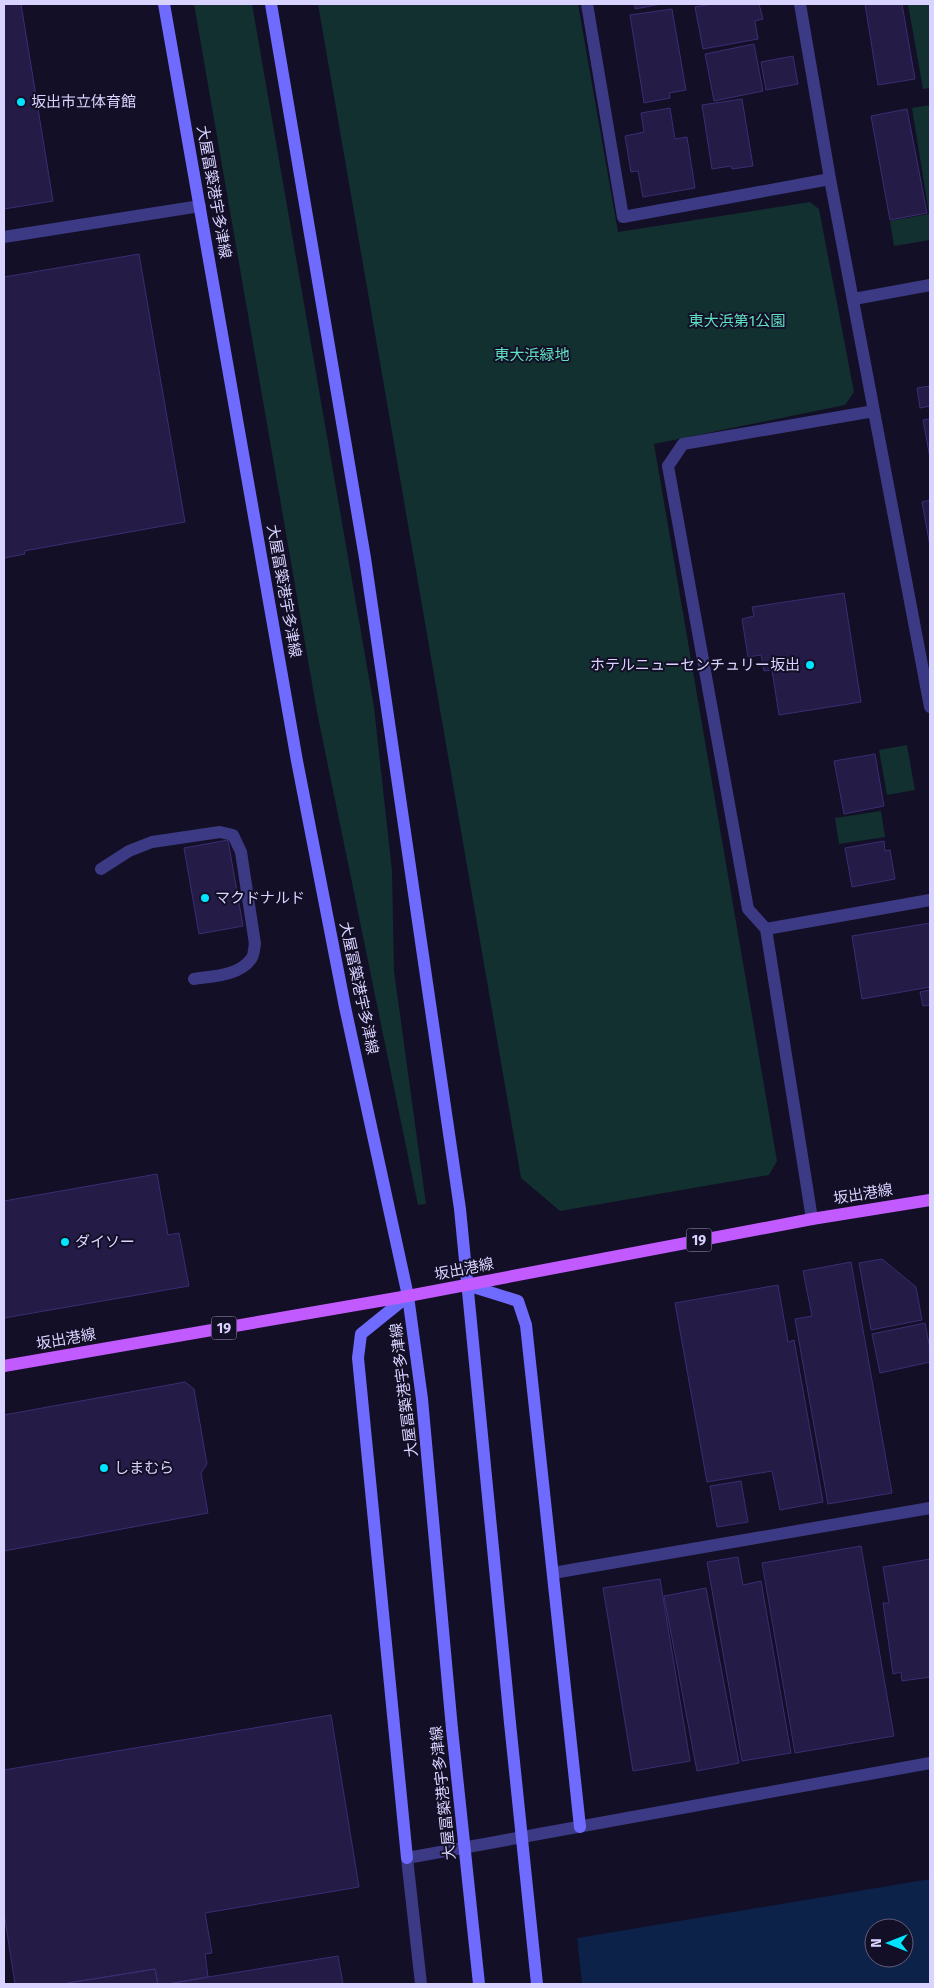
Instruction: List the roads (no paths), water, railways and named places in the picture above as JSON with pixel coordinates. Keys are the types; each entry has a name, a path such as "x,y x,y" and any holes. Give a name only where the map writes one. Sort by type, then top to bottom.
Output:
{"main road":[{"name":"大屋冨築港宇多津線","path":"164,4 297,760 345,1007 408,1296 422,1399 452,1729 479,1984"},
{"path":"271,4 365,558 460,1209 537,1984"},
{"name":"坂出港線","path":"4,1366 408,1296 812,1219 930,1200"},
{"path":"467,1285 518,1301 526,1325 580,1827"},
{"path":"407,1858 358,1358 362,1334 408,1296"}],"street":[{"path":"588,4 623,217 830,179"},
{"path":"800,4 830,179 930,707"},
{"path":"4,237 200,206"},
{"path":"854,299 930,285"},
{"path":"812,1219 766,929 748,909 668,466 683,444 874,410"},
{"path":"101,870 129,851 152,842 220,832 233,835 241,852 255,944 252,959 241,968 230,973 194,979"},
{"path":"766,929 930,900"},
{"path":"553,1573 930,1508"},
{"path":"420,1984 407,1858 930,1763"}],"water":[{"path":"930,1879 930,1984 497,1984 494,1952"}],"place":[{"name":"坂出市立体育館","path":"21,102"},
{"name":"ホテルニューセンチュリー坂出","path":"810,665"},
{"name":"マクドナルド","path":"205,898"},
{"name":"ダイソー","path":"65,1242"},
{"name":"しまむら","path":"104,1468"}],"park label":[{"name":"東大浜第1公園","path":"737,321"},
{"name":"東大浜緑地","path":"532,355"}]}
